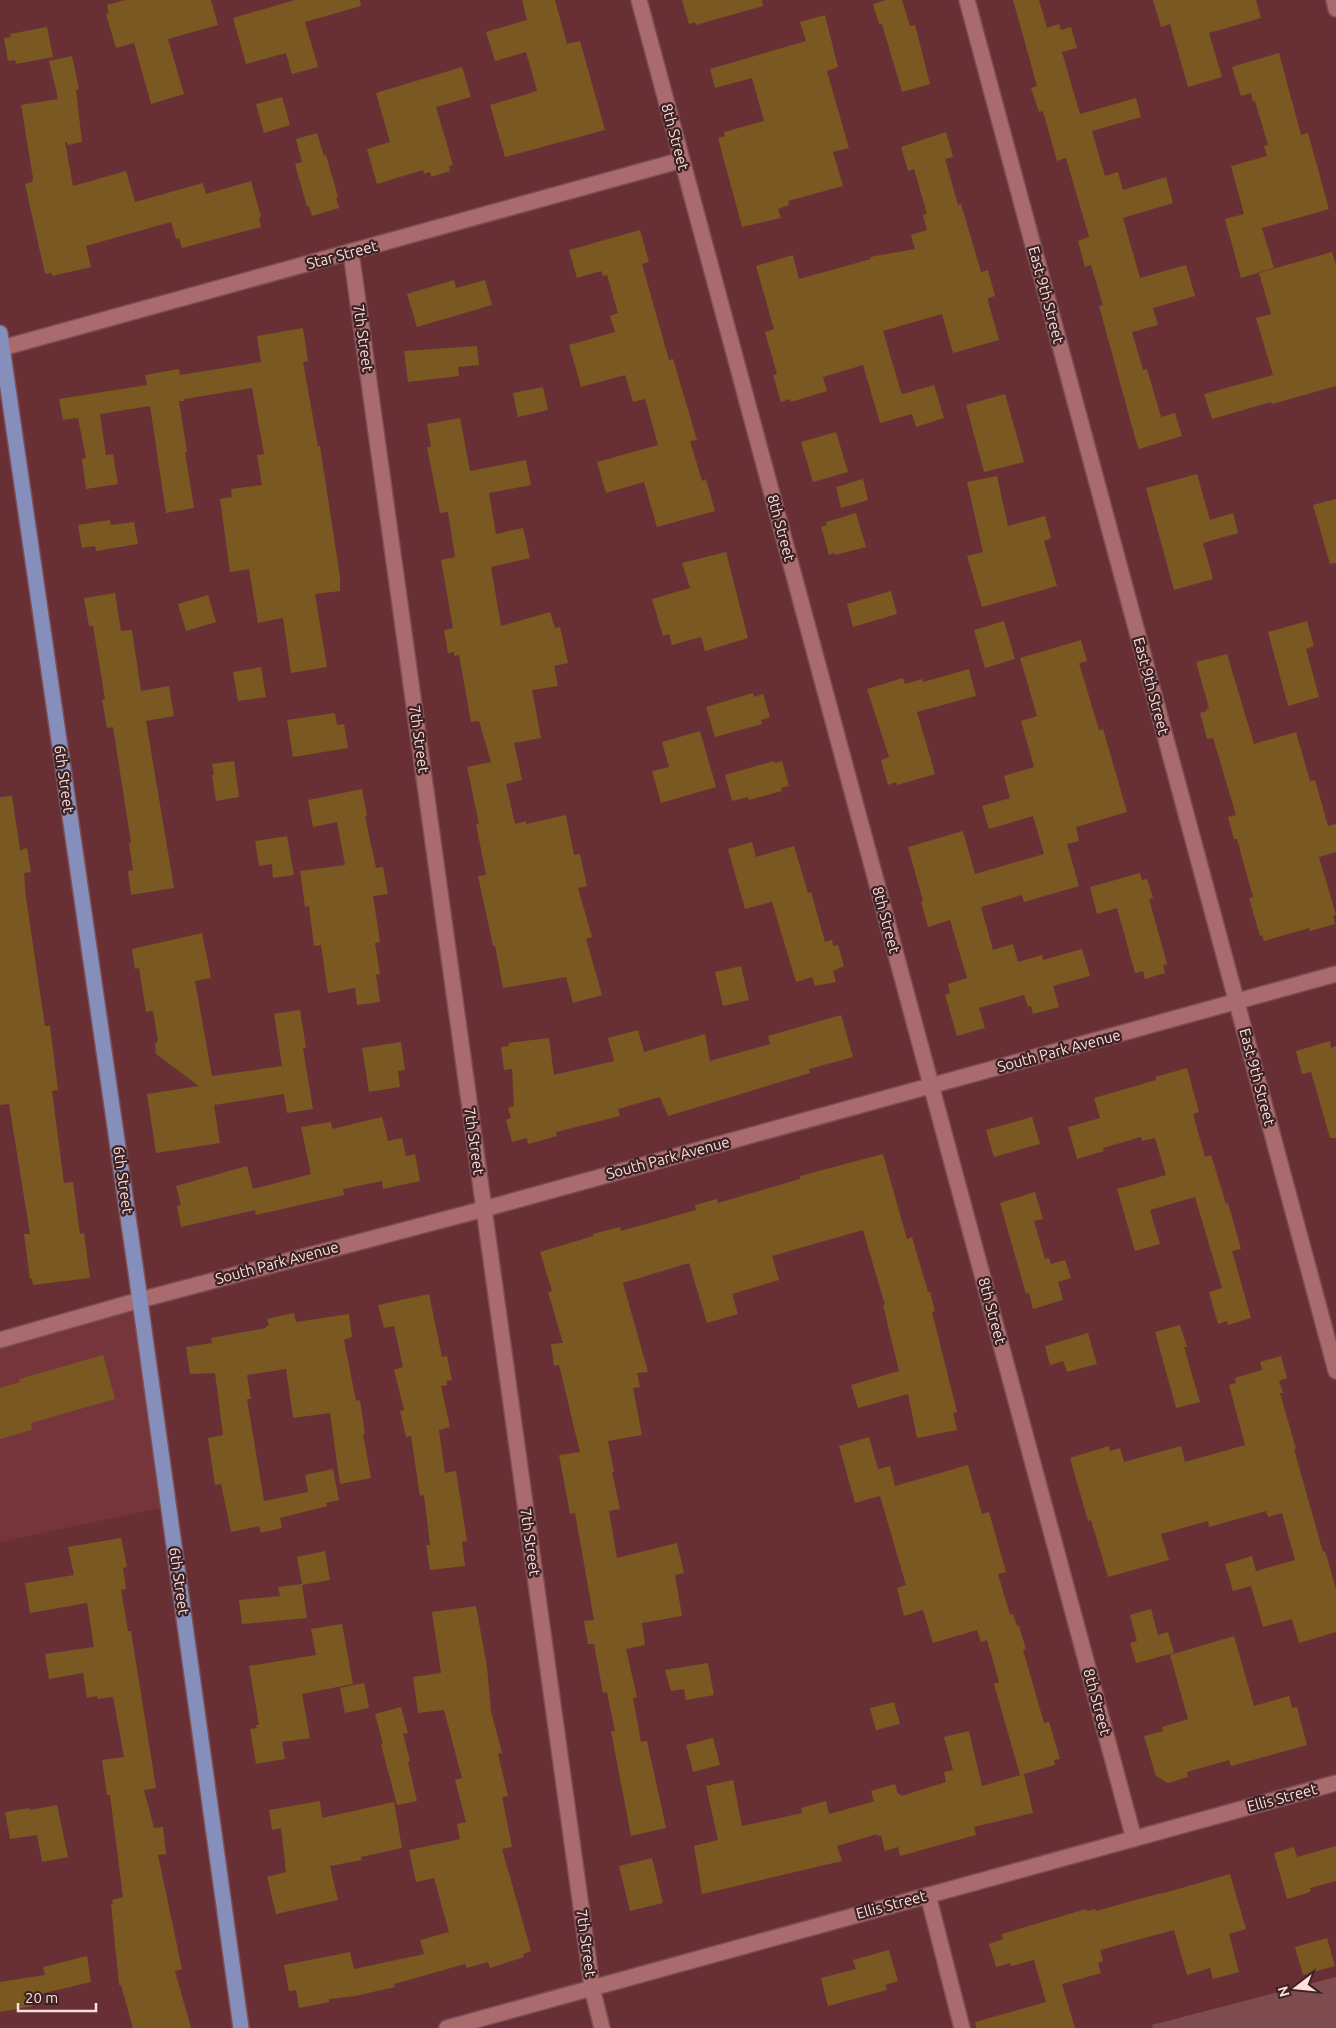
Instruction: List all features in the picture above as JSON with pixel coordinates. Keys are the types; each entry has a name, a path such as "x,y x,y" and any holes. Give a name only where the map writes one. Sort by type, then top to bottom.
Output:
{"main road":[{"name":"6th Street","path":"1,340 140,1300 241,2028"}],"street":[{"name":"8th Street","path":"639,0 1134,1839"},
{"name":"East 9th Street","path":"967,0 1336,1371"},
{"path":"1334,0 1336,9"},
{"name":"Star Street","path":"1,340 351,252 682,160"},
{"name":"7th Street","path":"351,252 592,1988 602,2028"},
{"name":"South Park Avenue","path":"0,1340 140,1300 484,1209 1336,974"},
{"name":"Ellis Street","path":"447,2028 1336,1783"},
{"path":"928,1896 962,2028"}],"shaded area":[{"path":"140,1300 169,1506 0,1542 0,1340"},
{"path":"1336,1977 1336,2028 1153,2028 1152,2025"}],"building":[{"path":"125,0 211,0 218,25 168,39 184,94 151,104 134,43 116,48 106,14 109,13 107,5"},
{"path":"295,0 360,0 361,6 305,22 318,67 292,74 286,53 246,64 233,18"},
{"path":"522,0 555,0 567,44 580,41 605,130 505,157 490,105 537,91 526,52 495,61 486,32 527,20"},
{"path":"682,0 762,0 763,6 696,25 695,22 689,24"},
{"path":"886,0 902,0 910,26 915,25 930,84 902,92 882,24 879,24 873,4"},
{"path":"1013,0 1039,0 1047,28 1059,24 1061,30 1071,27 1077,48 1062,52 1080,114 1136,98 1141,117 1092,131 1105,176 1118,172 1123,190 1166,177 1173,203 1123,218 1140,278 1186,265 1195,296 1153,308 1158,325 1132,332 1143,370 1147,369 1161,417 1175,413 1182,436 1139,449 1099,306 1103,305 1091,265 1085,267 1078,241 1089,237 1066,158 1057,161 1043,111 1039,112 1031,88 1037,86"},
{"path":"1153,0 1256,0 1261,18 1209,33 1222,77 1188,87 1170,24 1161,27"},
{"path":"825,15 838,67 827,71 849,148 833,152 843,186 788,201 789,205 778,209 781,218 742,227 718,138 725,136 724,132 764,121 752,78 715,88 710,69 806,41 800,22"},
{"path":"47,27 53,57 16,64 15,60 8,61 4,38 11,37 10,34"},
{"path":"1279,53 1301,135 1308,133 1329,209 1262,228 1274,268 1241,278 1225,219 1244,214 1231,166 1267,156 1264,146 1268,145 1255,101 1253,102 1251,93 1241,96 1232,67"},
{"path":"72,56 79,89 76,90 82,142 68,145 65,142 73,186 126,171 135,202 203,183 206,194 251,181 261,217 259,217 261,227 182,248 179,238 176,239 171,222 86,246 91,267 52,276 52,273 45,274 25,184 32,182 33,178 21,105 58,99 49,61"},
{"path":"462,67 471,97 436,107 453,165 449,166 450,171 431,177 430,172 424,174 423,170 377,184 367,149 390,142 376,93"},
{"path":"282,97 290,125 264,133 256,104"},
{"path":"946,132 953,157 945,159 958,205 961,204 981,272 988,270 995,296 988,298 988,301 999,340 953,353 942,314 883,331 901,392 903,394 934,385 944,418 916,427 912,414 880,423 863,365 823,377 827,391 791,402 790,399 781,402 773,375 777,374 765,332 774,329 756,266 793,255 799,279 871,259 870,257 915,249 911,235 927,230 923,215 927,214 914,169 908,171 901,147"},
{"path":"317,133 324,156 326,155 338,197 336,198 339,208 312,216 309,206 307,207 295,164 302,162 296,139"},
{"path":"640,230 649,262 642,264 669,360 673,359 697,440 690,441 702,481 706,479 715,511 657,527 644,482 606,493 597,462 658,445 645,399 633,402 625,375 581,387 569,345 615,332 610,316 618,313 607,275 603,276 601,271 577,278 569,250"},
{"path":"1332,252 1336,265 1336,386 1212,419 1204,394 1273,375 1256,318 1271,314 1259,273"},
{"path":"454,280 456,288 485,280 492,305 417,327 407,294"},
{"path":"303,328 308,361 303,362 318,446 320,446 340,577 340,591 315,594 327,667 291,673 283,618 258,623 249,569 230,572 220,499 232,497 231,489 262,485 257,455 264,454 252,388 179,401 194,508 166,513 150,406 100,414 106,455 113,454 118,484 86,489 82,459 86,458 78,418 63,420 59,399 147,385 145,375 179,369 180,375 261,362 257,336"},
{"path":"477,346 479,365 458,367 459,376 408,382 404,351"},
{"path":"543,387 548,410 518,417 513,393"},
{"path":"1005,394 1024,462 984,472 966,405"},
{"path":"460,418 470,471 526,460 531,485 489,493 496,534 523,528 530,558 491,567 501,626 550,612 555,628 560,627 568,663 554,666 558,686 532,690 541,738 514,743 522,780 506,784 515,824 526,821 526,824 566,815 574,855 580,854 587,886 578,888 592,937 586,939 602,995 573,1003 566,977 503,988 478,876 486,875 476,824 479,824 467,767 491,762 479,721 471,722 459,655 454,656 454,652 448,653 444,630 453,628 441,560 455,557 448,512 440,513 427,447 431,447 427,424"},
{"path":"836,432 848,472 813,482 801,442"},
{"path":"1197,474 1210,520 1233,513 1238,533 1203,543 1213,579 1174,590 1146,488"},
{"path":"997,476 1008,526 1045,516 1051,538 1044,541 1057,586 982,607 967,556 983,552 967,482"},
{"path":"863,479 868,500 841,508 836,487"},
{"path":"1336,499 1336,563 1330,564 1313,505"},
{"path":"856,513 866,547 829,555 821,527 827,525 826,522"},
{"path":"110,520 111,525 134,522 138,544 96,551 95,546 82,548 78,525"},
{"path":"726,552 748,638 705,651 701,637 672,645 669,634 663,636 652,599 690,588 682,563"},
{"path":"891,591 897,614 853,627 847,604"},
{"path":"115,593 121,631 132,630 141,691 169,686 174,716 146,721 174,888 131,895 128,871 133,870 129,843 131,843 113,727 107,728 102,700 105,699 93,626 89,626 84,598"},
{"path":"208,595 216,622 186,631 178,604"},
{"path":"1004,621 1015,659 985,668 974,630"},
{"path":"1307,621 1314,646 1306,649 1319,697 1288,706 1268,632"},
{"path":"1081,640 1087,661 1079,663 1099,730 1103,729 1127,812 1076,827 1079,841 1067,844 1079,886 1024,902 1022,895 981,907 993,950 1013,944 1018,962 1042,955 1043,960 1082,949 1090,976 1053,986 1059,1007 1033,1014 1031,1006 1028,1007 1024,995 979,1008 985,1028 957,1036 945,995 950,993 948,984 967,978 950,920 928,927 908,847 963,831 975,874 1044,854 1033,816 989,829 982,806 1010,798 1004,776 1034,767 1021,721 1037,716 1020,658"},
{"path":"1227,654 1254,744 1296,732 1310,781 1315,780 1328,826 1336,824 1336,852 1319,857 1336,915 1333,916 1335,924 1310,931 1309,928 1264,941 1262,935 1260,936 1249,898 1253,897 1237,839 1234,839 1228,817 1236,815 1213,738 1207,739 1200,713 1207,711 1206,709 1209,708 1196,662"},
{"path":"261,667 266,697 238,701 233,672"},
{"path":"969,669 976,696 917,712 935,774 897,785 896,782 888,785 881,760 889,757 867,689 903,678 905,684 922,679 923,682"},
{"path":"753,693 754,697 763,694 770,717 761,720 762,724 715,737 706,707"},
{"path":"335,713 337,725 344,724 348,748 293,757 287,720"},
{"path":"700,731 716,787 661,803 652,771 669,767 662,742"},
{"path":"234,761 239,797 216,801 212,764"},
{"path":"774,761 774,763 782,761 789,786 781,788 782,791 749,800 748,797 732,801 725,775"},
{"path":"362,789 367,816 365,817 376,868 383,867 388,894 373,896 380,942 375,943 380,974 376,975 380,1002 357,1005 355,988 328,993 321,945 314,946 309,906 305,907 300,871 345,865 337,822 313,827 308,800"},
{"path":"12,796 20,850 27,848 31,872 24,873 26,898 45,1026 50,1026 58,1090 52,1091 64,1183 73,1182 80,1234 84,1233 90,1278 33,1285 32,1279 30,1279 24,1234 30,1234 9,1104 0,1105 0,797"},
{"path":"287,836 294,875 273,878 272,864 259,866 255,841"},
{"path":"752,842 756,857 794,846 808,893 811,892 825,942 832,940 833,946 838,945 844,966 833,971 836,982 815,986 812,977 796,982 772,902 745,909 728,849"},
{"path":"1140,873 1142,880 1147,879 1153,898 1149,899 1167,964 1163,965 1165,973 1145,979 1143,971 1135,973 1117,908 1097,914 1090,887"},
{"path":"202,933 211,978 195,981 212,1076 282,1066 274,1014 300,1010 306,1048 303,1048 313,1109 287,1113 284,1094 214,1105 220,1143 156,1153 147,1094 199,1086 156,1054 155,1044 158,1041 153,1011 146,1012 139,968 135,969 132,949"},
{"path":"741,966 749,1000 723,1006 715,972"},
{"path":"841,1015 853,1057 809,1069 810,1073 668,1116 660,1097 618,1109 620,1116 556,1132 557,1136 528,1144 527,1138 512,1142 506,1120 511,1118 508,1108 514,1106 512,1069 504,1070 501,1047 509,1046 508,1043 549,1038 554,1075 614,1061 608,1038 638,1030 644,1052 705,1034 710,1061 770,1044 768,1036"},
{"path":"1330,1041 1331,1048 1336,1046 1336,1138 1330,1138 1311,1072 1302,1074 1296,1051"},
{"path":"401,1042 405,1070 398,1071 400,1087 369,1092 362,1048"},
{"path":"1187,1068 1199,1112 1193,1114 1205,1157 1211,1155 1226,1204 1228,1203 1241,1249 1232,1251 1251,1318 1228,1325 1227,1321 1218,1324 1209,1292 1222,1288 1195,1197 1150,1210 1160,1244 1135,1251 1117,1189 1166,1175 1155,1138 1142,1141 1141,1137 1103,1148 1104,1151 1077,1159 1068,1127 1100,1118 1094,1098 1156,1080 1155,1077"},
{"path":"382,1117 388,1141 402,1138 406,1156 415,1154 420,1181 383,1189 382,1181 343,1189 344,1195 256,1215 255,1210 181,1227 177,1206 181,1205 176,1186 247,1166 253,1189 311,1174 301,1127 331,1122 332,1129"},
{"path":"1032,1117 1040,1144 994,1157 986,1130"},
{"path":"883,1154 907,1239 912,1237 928,1292 930,1292 935,1311 932,1312 957,1412 953,1413 957,1430 917,1438 908,1394 858,1408 851,1385 899,1371 883,1305 885,1305 863,1230 772,1256 779,1280 732,1294 738,1314 707,1323 689,1263 623,1283 648,1372 637,1373 640,1387 633,1388 642,1435 608,1441 620,1509 609,1511 617,1558 677,1543 684,1573 675,1575 682,1616 642,1623 645,1645 626,1649 637,1697 633,1698 641,1742 647,1741 666,1828 631,1836 611,1731 615,1731 607,1692 603,1693 594,1644 588,1644 584,1621 594,1620 575,1513 570,1514 559,1455 580,1452 559,1365 554,1366 551,1344 563,1343 548,1292 552,1291 540,1252 593,1236 593,1234 620,1227 621,1231 696,1210 695,1205 717,1199 718,1203 800,1179 800,1176"},
{"path":"1035,1192 1043,1219 1034,1221 1045,1259 1049,1258 1051,1264 1065,1260 1071,1278 1058,1282 1063,1300 1033,1309 1029,1293 1026,1294 1000,1203"},
{"path":"429,1294 442,1357 447,1356 452,1380 446,1381 447,1385 441,1386 450,1427 439,1430 445,1473 456,1471 467,1541 462,1542 465,1566 430,1570 426,1545 430,1545 424,1495 420,1496 411,1436 406,1437 400,1411 404,1410 394,1370 403,1367 394,1326 384,1328 378,1305"},
{"path":"294,1313 296,1322 349,1314 352,1337 344,1340 356,1401 360,1400 365,1434 363,1434 371,1478 340,1484 330,1413 293,1418 286,1369 247,1375 251,1399 247,1399 264,1501 308,1492 305,1475 333,1469 339,1500 326,1503 327,1506 280,1518 282,1528 261,1533 259,1526 231,1532 221,1484 215,1485 208,1438 223,1435 215,1373 190,1374 186,1347 212,1343 211,1338 266,1328 266,1326 269,1326 267,1319"},
{"path":"1180,1325 1187,1347 1184,1347 1200,1402 1176,1408 1155,1332"},
{"path":"1088,1333 1097,1364 1067,1372 1063,1361 1050,1365 1045,1346"},
{"path":"103,1355 115,1399 31,1423 32,1430 0,1439 0,1388 20,1382 19,1379"},
{"path":"1281,1356 1287,1378 1279,1381 1283,1393 1280,1393 1323,1552 1325,1551 1336,1589 1336,1632 1299,1643 1292,1619 1263,1627 1251,1586 1233,1591 1225,1564 1252,1556 1256,1571 1295,1560 1282,1513 1268,1517 1266,1511 1209,1527 1208,1521 1161,1534 1169,1560 1108,1577 1091,1520 1088,1521 1070,1458 1109,1446 1110,1451 1120,1448 1124,1462 1181,1446 1185,1462 1245,1445 1229,1385 1236,1383 1235,1378 1262,1370 1260,1362"},
{"path":"869,1437 878,1469 890,1466 895,1486 968,1465 982,1514 989,1512 1006,1572 998,1574 1010,1615 1013,1614 1017,1626 1019,1626 1026,1649 1023,1650 1044,1723 1049,1722 1060,1759 1054,1760 1055,1765 1020,1775 994,1684 999,1682 987,1640 981,1642 977,1630 933,1643 923,1610 904,1616 897,1588 906,1585 880,1496 855,1503 839,1446"},
{"path":"121,1538 127,1567 123,1568 126,1589 121,1590 128,1631 131,1631 156,1788 144,1790 154,1828 163,1827 166,1854 158,1855 182,1969 175,1971 191,2028 133,2028 121,1985 119,1985 111,1904 113,1904 112,1900 123,1897 110,1795 107,1795 102,1760 124,1757 113,1697 98,1699 97,1696 87,1698 83,1673 49,1679 45,1654 94,1647 87,1603 30,1613 25,1583 74,1575 68,1547"},
{"path":"325,1551 330,1580 302,1585 307,1618 242,1624 239,1600 280,1596 278,1587 302,1584 297,1557"},
{"path":"476,1606 487,1667 491,1711 502,1753 498,1754 508,1796 502,1797 512,1847 502,1849 531,1951 523,1954 524,1957 490,1968 488,1962 467,1968 465,1964 394,1984 395,1987 355,1996 329,1999 329,2002 299,2008 296,1990 289,1991 284,1965 350,1952 354,1969 424,1954 420,1940 449,1932 434,1878 416,1882 409,1850 460,1839 457,1824 466,1822 455,1780 462,1778 444,1710 418,1713 413,1677 441,1673 432,1612"},
{"path":"1151,1609 1158,1635 1168,1632 1174,1653 1136,1663 1130,1643 1137,1641 1130,1615"},
{"path":"342,1624 353,1684 302,1694 310,1738 282,1742 285,1759 256,1764 250,1729 257,1728 256,1725 259,1725 249,1666 316,1655 311,1629"},
{"path":"1234,1636 1254,1706 1289,1696 1292,1708 1297,1707 1307,1745 1231,1766 1229,1760 1187,1772 1188,1777 1168,1783 1156,1776 1144,1736 1163,1731 1162,1727 1188,1719 1170,1655"},
{"path":"708,1663 714,1695 686,1700 684,1689 671,1691 665,1670"},
{"path":"364,1683 369,1708 345,1713 340,1688"},
{"path":"894,1702 900,1724 876,1730 870,1708"},
{"path":"401,1707 408,1733 403,1734 417,1801 397,1805 375,1714"},
{"path":"969,1731 982,1786 1024,1774 1033,1813 974,1827 976,1835 900,1856 898,1847 885,1851 881,1835 877,1836 877,1834 837,1846 842,1861 702,1894 694,1846 718,1840 706,1786 733,1780 742,1826 802,1813 801,1808 826,1801 829,1814 872,1802 874,1801 871,1791 895,1784 898,1794 901,1796 946,1782 944,1772 953,1770 944,1737"},
{"path":"713,1738 720,1765 693,1772 686,1745"},
{"path":"320,1801 322,1818 394,1802 402,1848 361,1857 362,1860 330,1866 338,1900 276,1914 267,1877 286,1872 281,1828 272,1830 269,1810"},
{"path":"57,1805 68,1857 42,1862 37,1835 10,1839 5,1812"},
{"path":"1336,1846 1336,1881 1310,1888 1311,1891 1307,1893 1287,1899 1274,1853 1294,1847 1297,1857"},
{"path":"652,1858 663,1903 630,1911 619,1866"},
{"path":"1230,1874 1246,1929 1229,1934 1239,1972 1213,1979 1210,1968 1187,1975 1174,1930 1100,1950 1103,1961 1098,1963 1101,1973 1062,1984 1075,2028 976,2028 975,2022 1046,2002 1034,1960 1011,1966 1010,1963 996,1967 989,1944 1003,1939 1002,1934 1086,1909 1087,1911 1095,1909 1096,1911"},
{"path":"1327,1938 1335,1966 1303,1975 1295,1947"},
{"path":"889,1950 898,1981 885,1985 887,1990 828,2006 821,1978 856,1969 853,1960"},
{"path":"87,1956 91,1982 32,1996 33,2006 0,2012 0,1982 45,1975 43,1967"}]}
